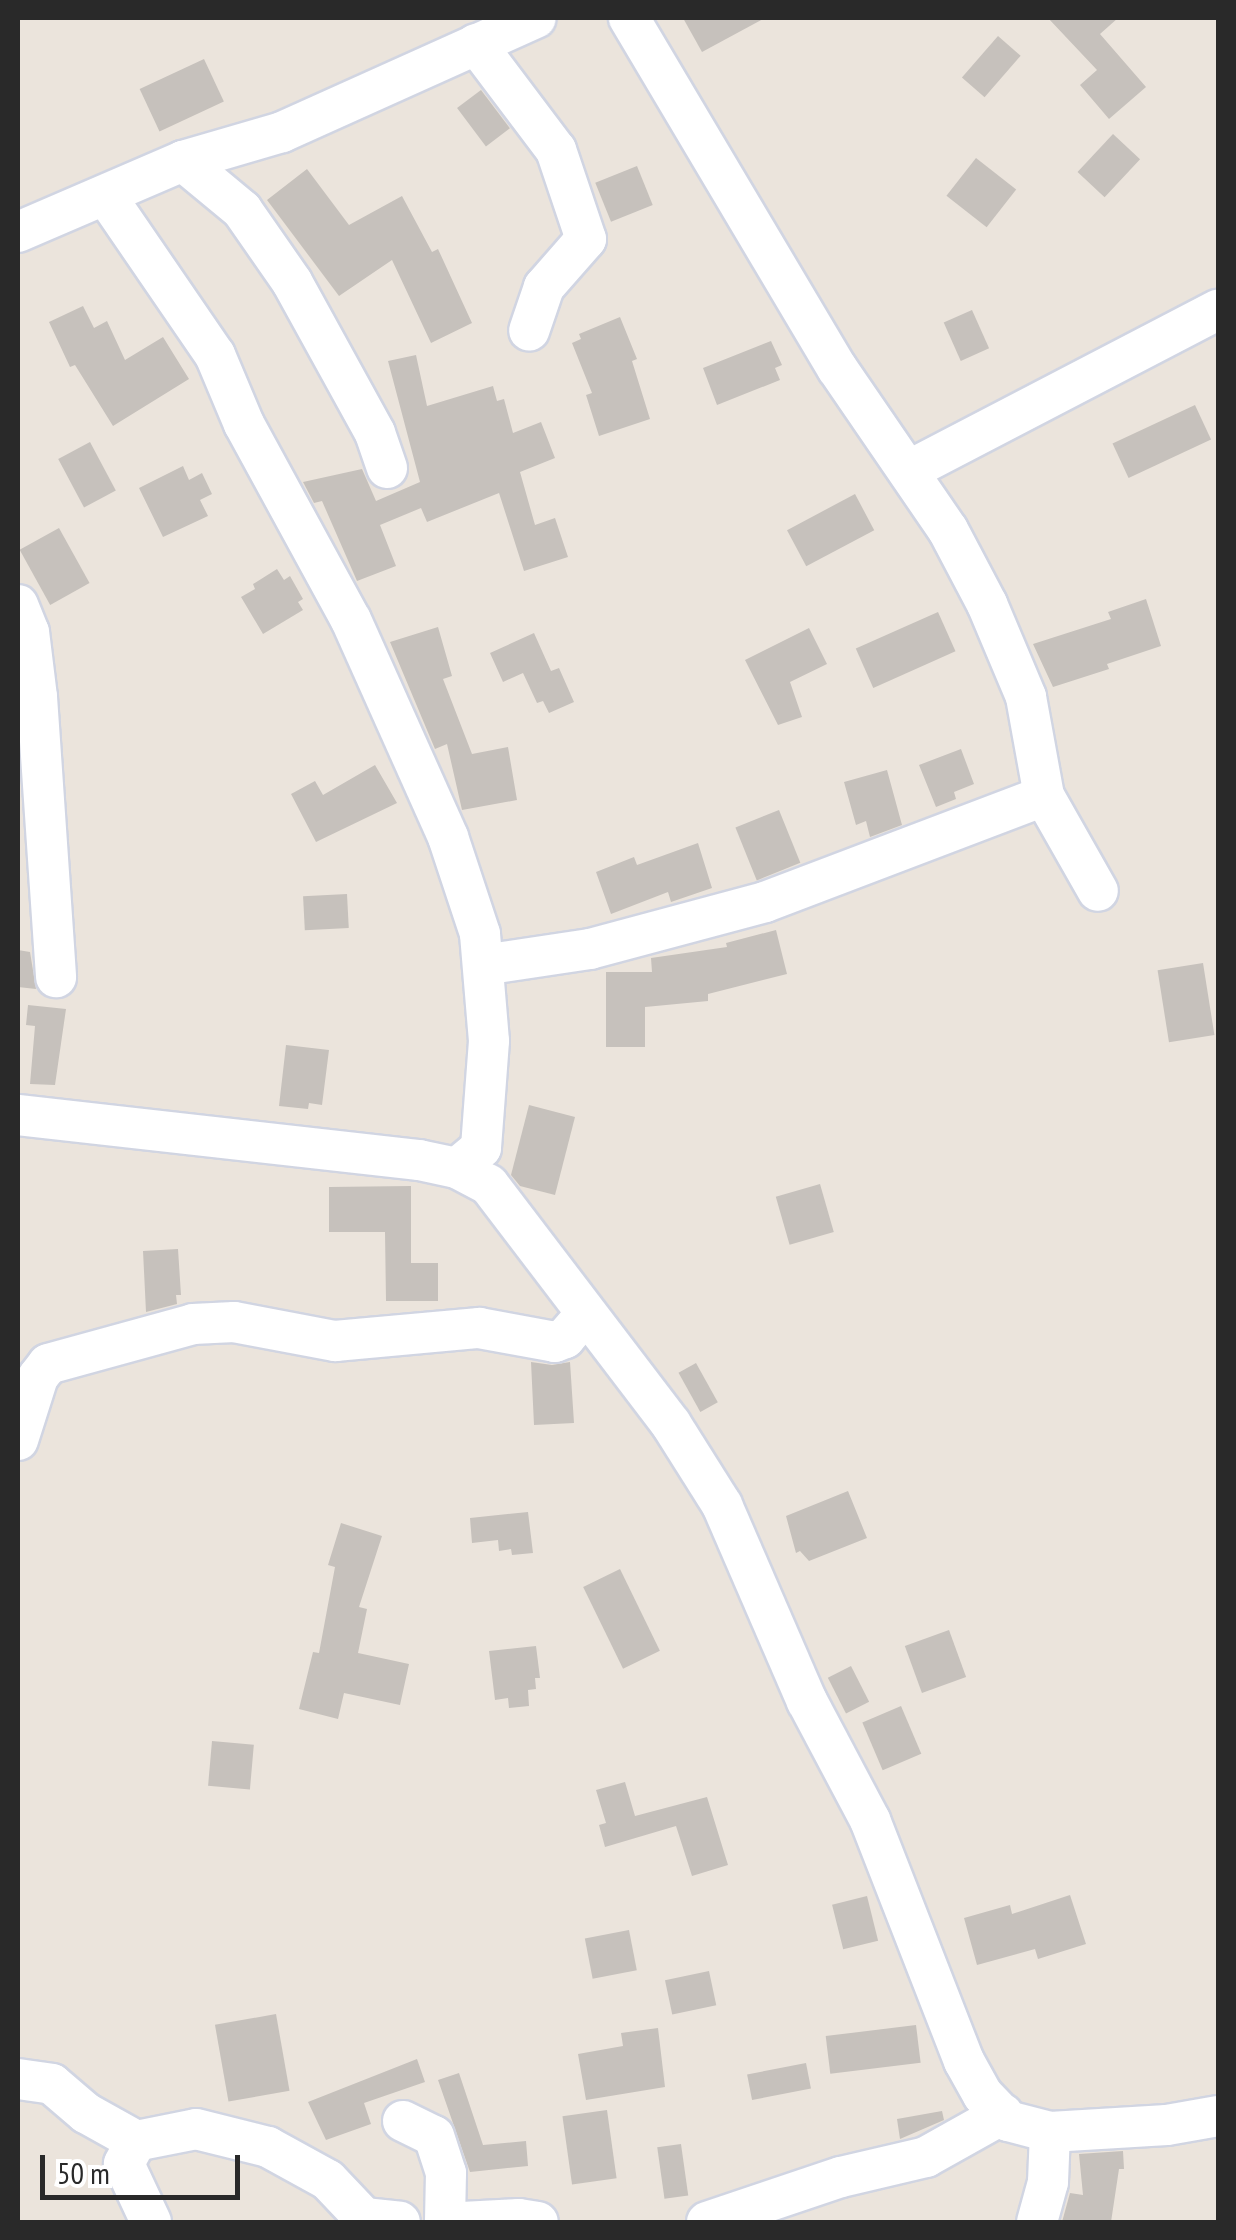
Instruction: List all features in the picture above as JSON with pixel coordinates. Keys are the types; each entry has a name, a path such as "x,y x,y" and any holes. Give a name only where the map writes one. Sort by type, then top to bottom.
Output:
{"street":[{"path":"18,232 183,161 282,132 536,18"},
{"path":"629,18 837,368 874,427 910,470 988,604 1026,697 1044,796 1098,891"},
{"path":"476,44 556,150 586,239 544,287 529,331"},
{"path":"183,161 242,210 292,282 376,433 387,468"},
{"path":"106,196 214,355 244,424 351,620 448,837 480,934 489,1041 486,1122 481,1148 457,1168"},
{"path":"910,470 1218,310"},
{"path":"18,606 29,632 41,732 56,978"},
{"path":"483,965 590,949 766,902 1044,796"},
{"path":"18,1114 457,1168 489,1185 671,1424 722,1506 807,1701 870,1820 964,2061 982,2095 1008,2121 1050,2132 1167,2125 1218,2116"},
{"path":"18,1440 38,1377 48,1364 193,1324 234,1322 335,1341 479,1328 555,1342 565,1338 586,1314"},
{"path":"18,2079 52,2084 86,2113 136,2141 196,2130 268,2148 328,2180 364,2218 400,2222"},
{"path":"707,2222 841,2177 926,2157 1003,2114"},
{"path":"402,2121 434,2136 446,2173 445,2222"},
{"path":"1038,2222 1048,2182 1050,2132"},
{"path":"136,2141 124,2164 152,2222"},
{"path":"462,2222 538,2222"}],"building":[{"path":"683,18 765,18 702,52"},
{"path":"1048,18 1118,18 1100,34 1146,87 1109,119 1080,85 1097,70"},
{"path":"998,36 1021,56 985,97 962,78"},
{"path":"204,59 224,102 160,132 140,89"},
{"path":"481,90 510,128 486,146 457,108"},
{"path":"1113,134 1140,159 1105,197 1078,172"},
{"path":"976,158 1016,189 987,227 946,196"},
{"path":"637,166 653,205 611,222 595,183"},
{"path":"307,169 349,225 402,196 432,252 438,249 472,323 431,343 392,260 339,296 267,200"},
{"path":"83,306 94,328 107,321 125,360 163,337 189,379 113,426 75,365 70,367 49,322"},
{"path":"972,310 989,348 961,361 944,323"},
{"path":"620,317 637,359 632,361 650,419 599,436 586,395 592,393 572,343 581,339 579,334"},
{"path":"771,341 782,365 775,368 780,380 717,405 703,368"},
{"path":"416,355 427,406 493,386 497,401 504,399 513,433 541,422 555,458 520,472 535,525 555,518 568,557 524,571 499,493 427,522 421,508 380,525 396,566 357,581 322,501 314,503 303,482 362,469 376,501 420,482 388,361"},
{"path":"1195,405 1211,439 1129,478 1113,443"},
{"path":"90,442 116,491 84,507 58,459"},
{"path":"183,466 189,480 202,473 212,494 200,500 208,516 163,537 139,488"},
{"path":"855,494 874,530 806,566 787,530"},
{"path":"59,528 90,583 50,605 20,550"},
{"path":"277,569 284,580 290,576 303,599 298,602 303,610 263,634 241,597"},
{"path":"1146,599 1161,646 1107,664 1109,669 1053,687 1033,644 1111,619 1108,612"},
{"path":"938,612 955,651 873,688 856,649"},
{"path":"438,627 452,676 443,679 472,754 508,747 517,800 462,810 447,744 435,749 390,642"},
{"path":"809,628 827,664 790,682 802,717 778,725 745,660"},
{"path":"534,633 551,671 559,668 574,702 549,713 543,701 537,703 523,673 503,682 490,653"},
{"path":"961,749 974,784 954,792 956,799 936,807 919,765"},
{"path":"375,765 397,803 316,842 291,794 315,781 323,795"},
{"path":"887,770 902,825 870,837 866,821 856,825 844,782"},
{"path":"779,810 800,863 757,880 735,828"},
{"path":"698,843 712,888 671,902 668,892 611,914 596,872 634,857 637,865"},
{"path":"347,894 349,928 305,930 303,896"},
{"path":"776,930 787,974 708,994 708,1001 645,1007 645,1047 606,1047 606,972 652,972 651,958 727,947 726,943"},
{"path":"18,950 30,952 36,989 18,987"},
{"path":"1203,963 1214,1035 1169,1042 1158,970"},
{"path":"28,1005 66,1009 55,1085 30,1084 35,1026 26,1025"},
{"path":"286,1045 329,1050 322,1105 309,1103 308,1109 279,1106"},
{"path":"529,1105 575,1117 555,1195 520,1186 511,1175"},
{"path":"820,1184 834,1232 790,1245 776,1197"},
{"path":"411,1186 411,1263 438,1263 438,1301 386,1301 385,1232 329,1232 329,1187"},
{"path":"178,1249 181,1295 176,1295 177,1304 146,1312 143,1251"},
{"path":"531,1362 570,1362 574,1423 534,1425"},
{"path":"696,1363 718,1402 700,1412 679,1373"},
{"path":"848,1491 867,1538 809,1561 800,1551 796,1553 786,1516"},
{"path":"528,1512 533,1553 512,1555 511,1549 499,1551 498,1540 472,1543 470,1518"},
{"path":"341,1523 382,1536 359,1607 367,1609 358,1653 409,1664 400,1705 344,1693 338,1719 299,1709 313,1652 319,1653 335,1567 328,1565"},
{"path":"620,1569 660,1651 623,1669 583,1587"},
{"path":"949,1630 966,1677 922,1693 905,1646"},
{"path":"536,1646 540,1678 535,1678 536,1689 528,1690 529,1706 509,1708 508,1698 495,1700 489,1651"},
{"path":"851,1666 869,1702 846,1713 828,1678"},
{"path":"901,1706 921,1754 883,1770 862,1722"},
{"path":"212,1741 254,1745 250,1789 208,1786"},
{"path":"625,1782 635,1816 707,1797 728,1865 692,1876 676,1826 605,1847 599,1825 606,1823 596,1790"},
{"path":"1070,1895 1086,1944 1038,1959 1035,1949 977,1965 964,1918 1010,1905 1012,1914"},
{"path":"867,1896 878,1941 843,1949 832,1905"},
{"path":"629,1930 637,1970 593,1979 585,1939"},
{"path":"709,1971 716,2005 672,2015 665,1980"},
{"path":"276,2014 290,2091 228,2102 215,2025"},
{"path":"916,2025 921,2063 830,2074 826,2036"},
{"path":"658,2028 665,2087 586,2100 578,2054 623,2046 621,2033"},
{"path":"417,2059 425,2082 364,2103 371,2124 326,2140 308,2102"},
{"path":"806,2063 811,2089 752,2100 747,2074"},
{"path":"459,2073 483,2145 526,2141 528,2166 470,2172 438,2080"},
{"path":"607,2110 617,2178 572,2185 562,2116"},
{"path":"942,2111 944,2120 900,2139 897,2119"},
{"path":"681,2144 688,2195 664,2199 657,2147"},
{"path":"1123,2151 1124,2169 1119,2169 1111,2222 1062,2222 1070,2193 1083,2195 1079,2154"}]}
